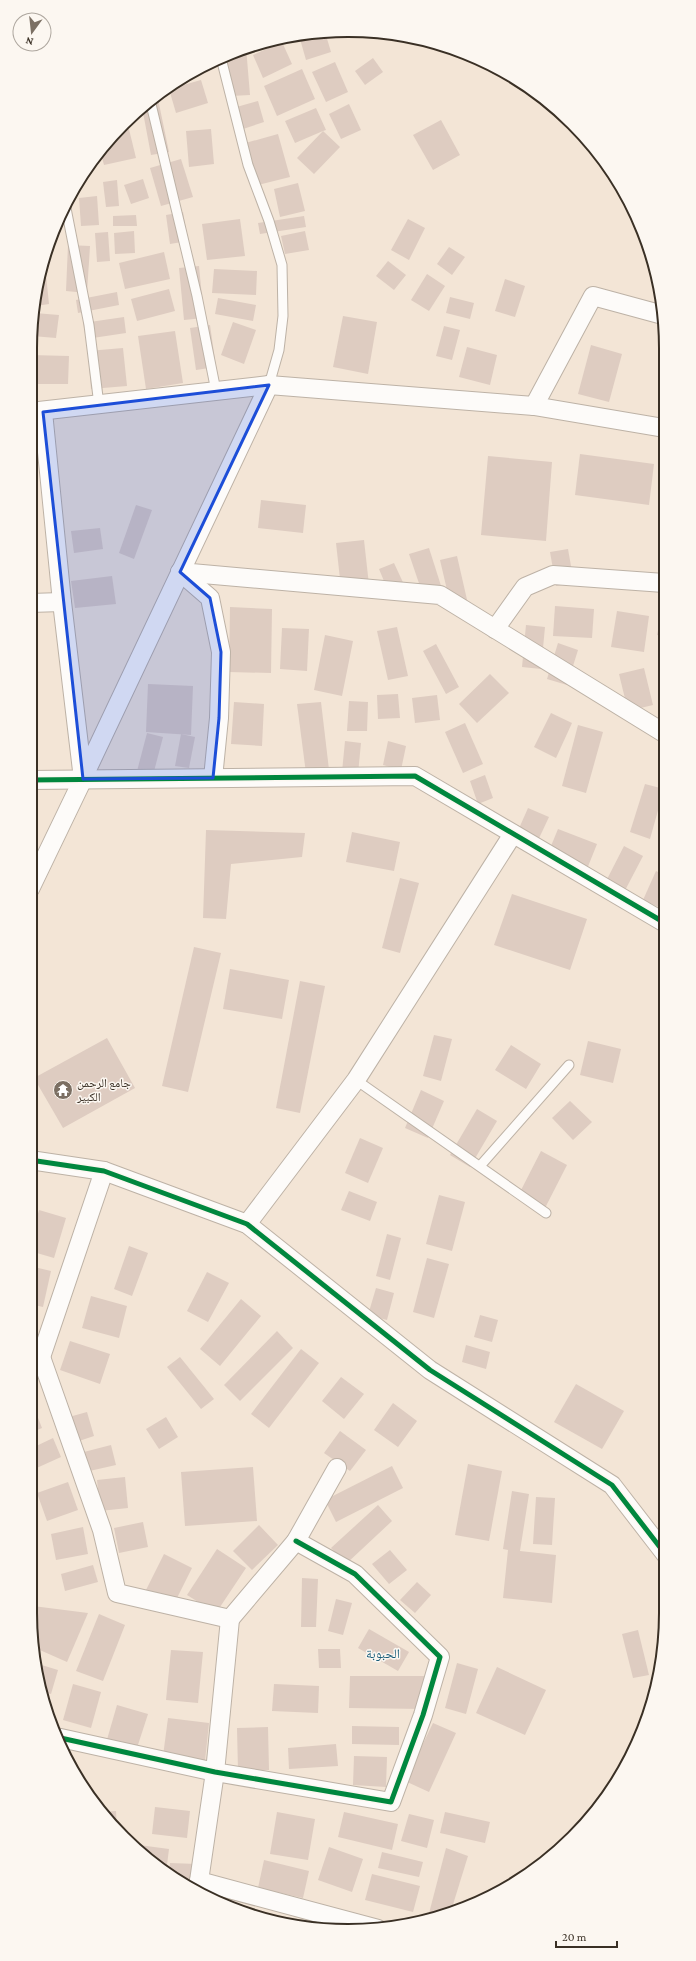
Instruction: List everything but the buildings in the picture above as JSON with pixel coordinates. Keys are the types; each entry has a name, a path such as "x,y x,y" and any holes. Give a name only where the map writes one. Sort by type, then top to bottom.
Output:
{"street":[{"path":"534,406 593,296 657,313"},
{"path":"37,874 269,385"},
{"path":"37,412 269,385 534,406 659,427"},
{"path":"37,419 62,602 83,779"},
{"path":"180,572 440,595 659,730"},
{"path":"180,572 210,598 221,652 220,718 213,778"},
{"path":"495,629 525,587 554,575 659,583"},
{"path":"37,603 62,602"},
{"path":"37,780 415,776 659,920"},
{"path":"247,1224 356,1080 513,834"},
{"path":"37,1161 104,1171 247,1224 430,1370 612,1485 659,1546"},
{"path":"37,1353 104,1171"},
{"path":"37,1363 102,1530 118,1593 230,1619"},
{"path":"199,1886 215,1772 230,1619 296,1541 337,1468"},
{"path":"64,1739 215,1772 391,1802 423,1715 440,1657 355,1574 296,1541"},
{"path":"202,1888 355,1924"}],"lane":[{"path":"222,64 248,165 269,221 282,265 283,316 279,350 269,385"},
{"path":"152,107 197,296 216,391"},
{"path":"67,214 89,325 99,405"},
{"path":"480,1166 569,1065"},
{"path":"356,1080 546,1212"}],"highlighted area":[{"path":"269,385 180,572 210,598 221,652 219,718 213,778 83,779 43,412"}],"cycle path":[{"path":"37,780 415,776 659,919"},
{"path":"37,1161 104,1171 247,1224 430,1370 612,1485 659,1546"},
{"path":"64,1739 215,1772 391,1802 423,1715 440,1657 355,1574 296,1541"}],"place":[{"name":"جامع الرحمن الكبير","path":"63,1090"}],"district":[{"name":"الحبوبة","path":"383,1653"}]}
